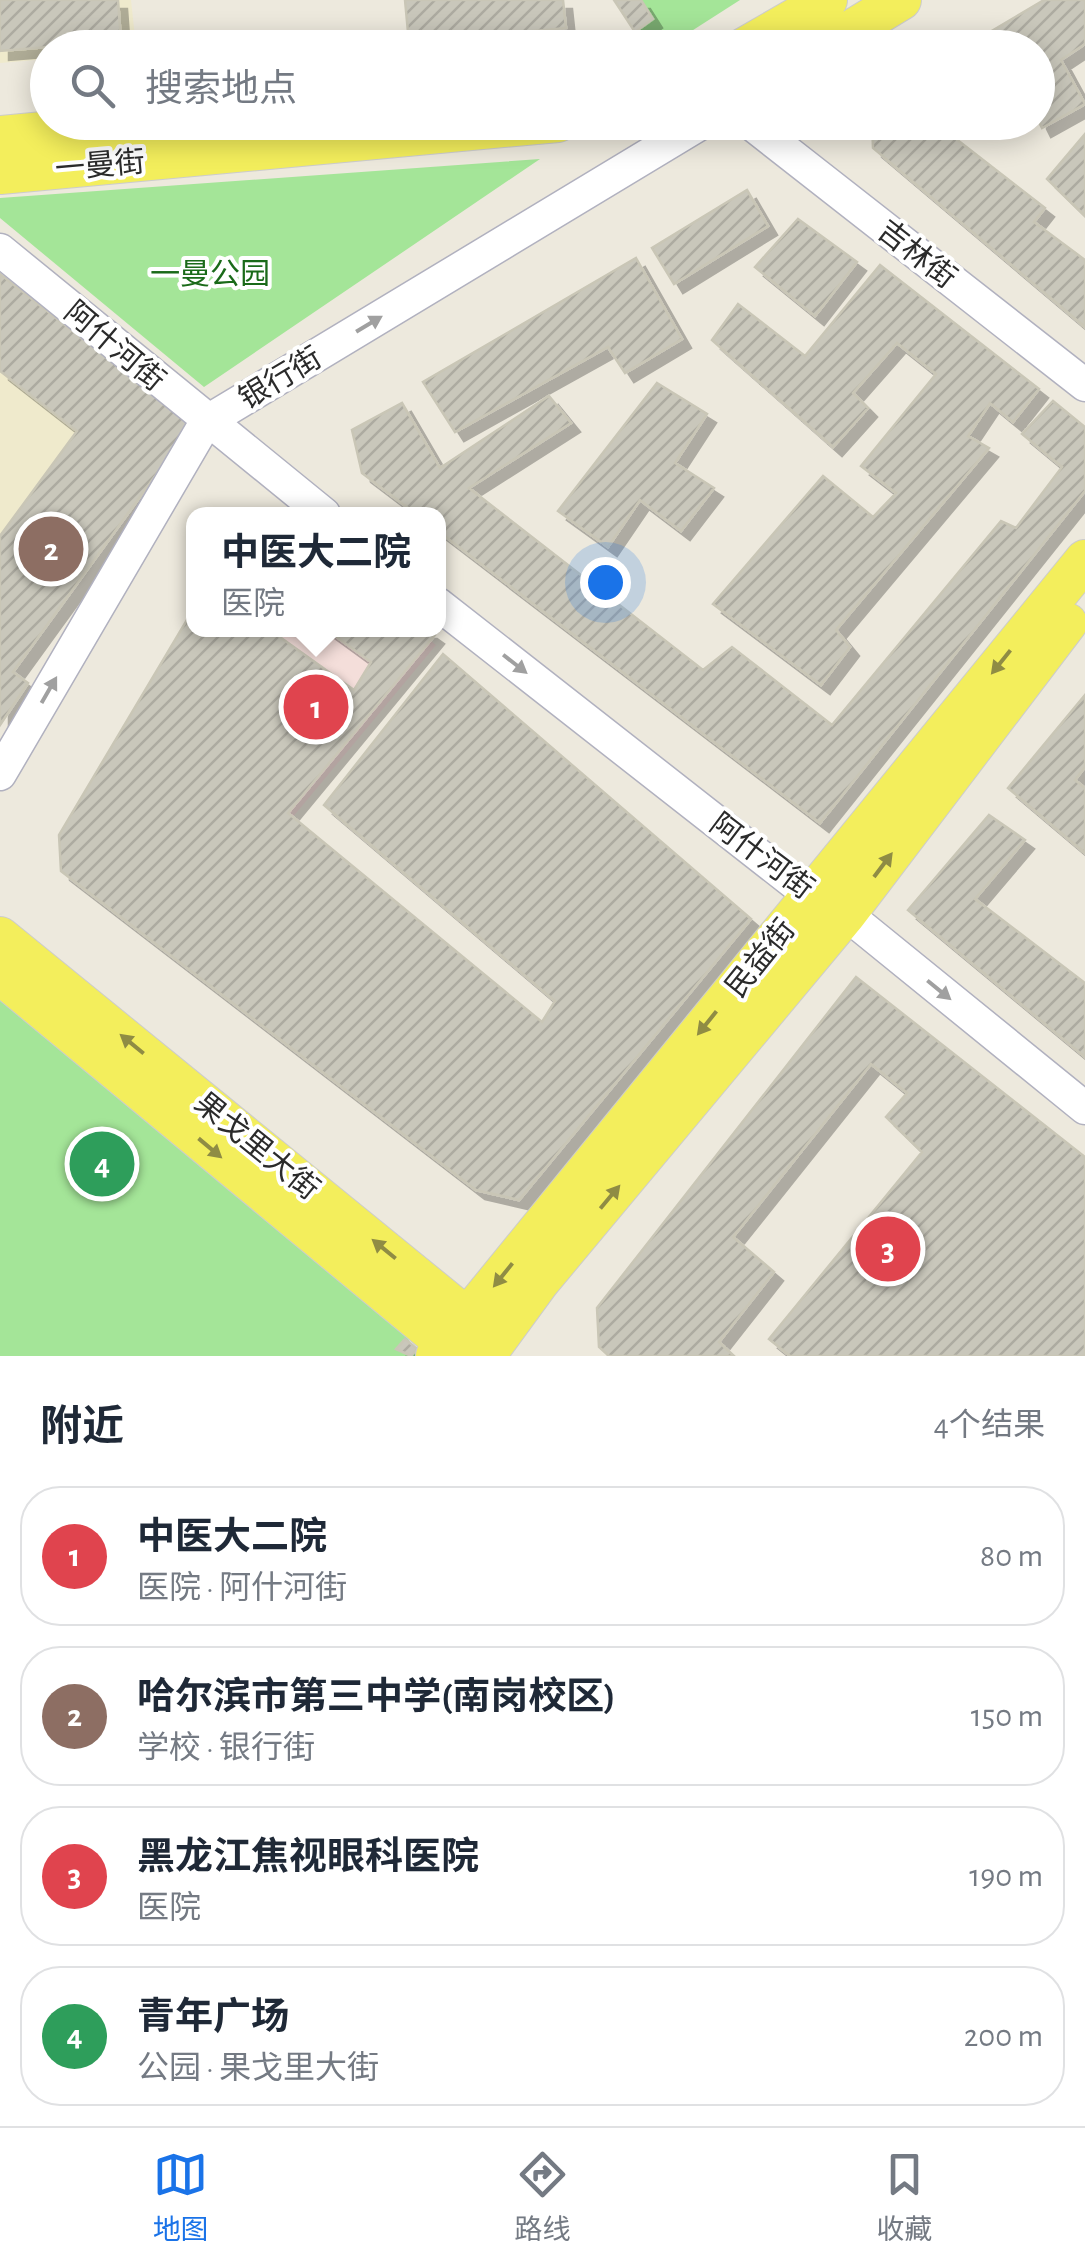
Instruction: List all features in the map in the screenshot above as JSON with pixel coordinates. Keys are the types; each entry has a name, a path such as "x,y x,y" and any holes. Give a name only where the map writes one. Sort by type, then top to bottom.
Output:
{"main road":[{"path":"775,30 827,0"},
{"path":"849,30 889,4"},
{"name":"一曼街","path":"0,136 30,133"},
{"name":"一曼街","path":"0,174 365,140"},
{"name":"民益街","path":"472,1347 810,896 1085,560"},
{"name":"民益街","path":"472,1347 539,1282 846,914 1085,600"},
{"name":"果戈里大街","path":"0,937 472,1347"},
{"name":"果戈里大街","path":"0,974 472,1347"}],"street":[{"name":"银行街","path":"0,774 206,422 673,140"},
{"name":"吉林街","path":"772,140 1085,385"},
{"name":"阿什河街","path":"0,250 206,422 315,507"},
{"name":"阿什河街","path":"446,610 810,896 846,914 1085,1108"}],"shaded area":[{"path":"0,0 131,0 134,30 30,30 30,60 0,63"},
{"path":"0,274 192,425 13,672 28,683 0,725"},
{"path":"281,637 426,637 436,645 287,824 218,769"}],"green space":[{"path":"621,0 740,0 693,30 633,30"},
{"name":"一曼公园","path":"540,159 204,387 0,218 0,198"},
{"path":"0,992 407,1336 416,1356 0,1356"}],"building":[{"path":"0,0 118,0 120,30 30,30 30,49 0,51"},
{"path":"405,0 563,0 566,28 545,30 408,30"},
{"path":"614,0 641,0 653,19 634,30"},
{"path":"1044,0 1085,0 1085,44 1061,60 1085,104 1055,121 1055,30 993,30"},
{"path":"1085,134 1085,216 1047,179"},
{"path":"873,140 957,140 1045,208 1034,222 1085,260 1085,327 873,148"},
{"path":"747,190 768,226 674,284 652,248"},
{"path":"798,219 857,262 815,316 755,267"},
{"path":"636,258 682,339 625,373 608,347 455,432 423,382"},
{"path":"880,265 1039,389 1013,422 990,403 968,436 989,448 836,630 850,647 821,685 713,604 823,476 873,517 896,493 861,466 936,374 897,343 853,393 868,408 833,447 712,340 738,304 805,356"},
{"path":"0,274 192,425 13,672 28,683 0,725 0,536 77,431 0,371"},
{"path":"657,383 707,414 675,463 714,488 681,531 640,500 608,547 558,511"},
{"path":"549,396 571,423 469,488 703,670 732,647 832,725 1001,521 1016,528 1062,467 1022,434 1053,401 1085,427 1085,491 820,823 446,537 446,507 407,507 362,473 352,430 402,403 440,468"},
{"path":"186,621 186,637 280,637 354,690 371,662 337,637 433,637 288,813 542,1022 555,1001 324,805 443,654 751,919 519,1200 476,1190 61,871 59,835"},
{"path":"1085,695 1085,767 1075,780 1085,788 1085,853 1008,788"},
{"path":"989,815 1025,840 975,899 1085,983 1085,1057 908,910"},
{"path":"856,977 1085,1157 1085,1356 790,1356 769,1339 922,1152 886,1117 907,1093 871,1064 733,1237 774,1272 719,1342 734,1356 609,1356 599,1347 597,1308"},
{"path":"405,1339 417,1349 411,1356 396,1349"}],"place":[{"name":"哈尔滨市第三中学(南岗校区)","path":"51,549"},
{"name":"中医大二院","path":"316,707"},
{"name":"青年广场","path":"102,1164"},
{"name":"黑龙江焦视眼科医院","path":"888,1249"}]}
